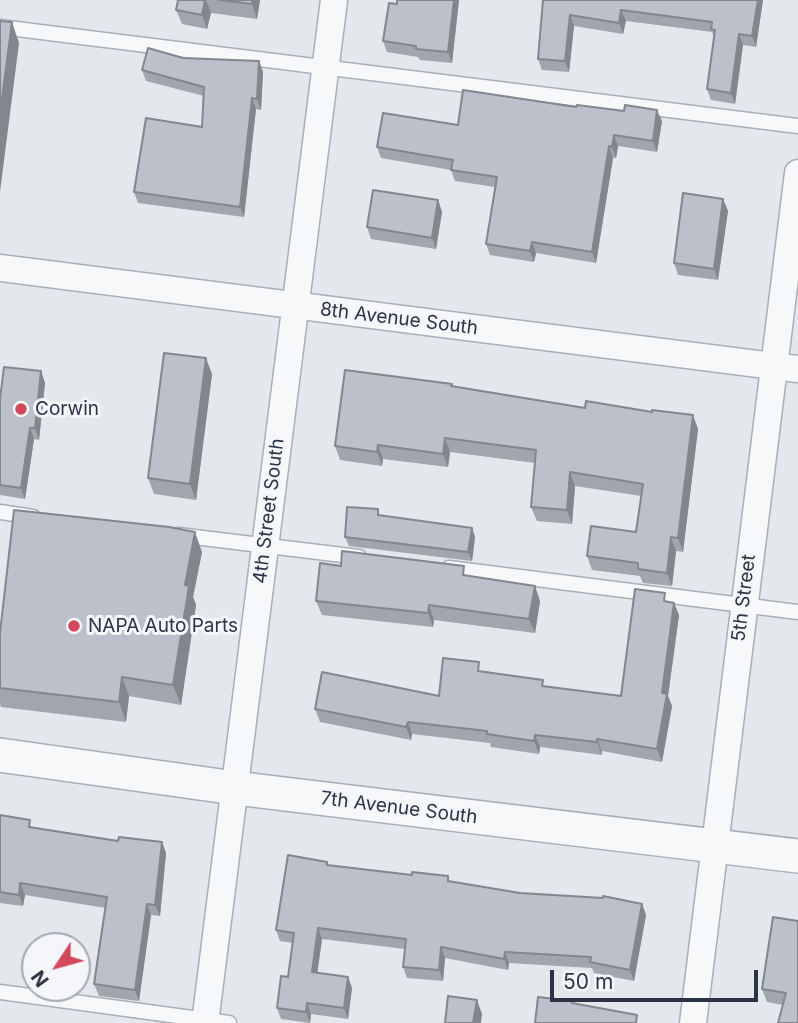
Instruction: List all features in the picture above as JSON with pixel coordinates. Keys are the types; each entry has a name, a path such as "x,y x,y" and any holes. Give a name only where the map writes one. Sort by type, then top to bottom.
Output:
{"street":[{"name":"4th Street South","path":"213,1022 235,788 334,0"},
{"name":"5th Street","path":"693,1023 744,605 786,367 798,173"},
{"name":"8th Avenue South","path":"0,268 786,367"},
{"name":"7th Avenue South","path":"0,755 235,788 798,856"}],"lane":[{"path":"0,27 798,126"},
{"path":"0,512 53,519"},
{"path":"159,533 376,559"},
{"path":"430,566 798,612"},
{"path":"0,992 213,1022"}],"building":[{"path":"178,0 205,0 202,15 176,10"},
{"path":"219,0 252,0 252,4"},
{"path":"397,0 454,0 448,52 416,49 416,46 383,41 389,3 397,4"},
{"path":"543,0 758,0 752,36 739,34 731,93 707,89 715,30 711,29 712,22 621,10 619,23 570,15 565,61 538,59"},
{"path":"0,21 12,22 0,114"},
{"path":"148,48 183,58 259,61 257,99 252,98 240,207 134,192 146,118 202,127 204,87 142,70"},
{"path":"463,90 576,107 624,111 625,105 657,110 653,141 614,135 612,147 609,146 592,252 532,242 530,251 486,244 497,177 451,170 453,160 377,147 383,113 458,125"},
{"path":"373,190 438,200 432,238 367,227"},
{"path":"683,193 723,199 714,269 674,263"},
{"path":"164,353 206,358 190,484 148,478"},
{"path":"4,367 41,371 35,428 30,428 21,488 0,485 0,399"},
{"path":"345,370 452,384 451,386 585,408 586,401 652,412 693,415 678,538 671,537 667,573 638,569 638,563 587,556 591,526 636,532 643,484 570,472 567,510 531,507 536,450 445,438 443,454 378,445 377,452 335,446"},
{"path":"347,507 378,509 378,515 472,528 468,552 345,537"},
{"name":"NAPA Auto Parts","path":"14,510 195,532 185,585 189,586 173,685 122,677 119,702 0,688 0,633"},
{"path":"342,551 464,566 463,575 535,586 529,619 429,605 428,613 316,601 320,563 341,566"},
{"path":"635,589 665,593 664,601 674,603 662,693 667,694 657,749 597,739 597,742 535,735 534,741 487,734 487,731 408,722 406,727 315,709 322,672 439,696 443,658 479,662 478,671 543,680 542,686 621,696"},
{"path":"0,815 30,820 29,827 118,841 119,837 162,842 155,905 147,904 135,990 94,984 107,897 20,883 19,895 0,892"},
{"path":"288,855 327,862 327,865 412,875 412,872 448,876 448,881 520,893 603,896 642,904 630,970 590,962 591,957 505,952 504,959 441,947 439,970 403,967 406,939 318,928 312,972 348,977 344,1008 307,1003 306,1012 277,1008 281,976 288,977 294,933 276,930"},
{"path":"773,917 798,921 798,1023 778,1023 786,993 762,989"},
{"path":"448,996 477,1000 473,1023 445,1023"},
{"path":"538,997 572,1001 637,1015 636,1023 535,1023"}],"place":[{"name":"Corwin","path":"21,409"},
{"name":"NAPA Auto Parts","path":"74,626"}]}
